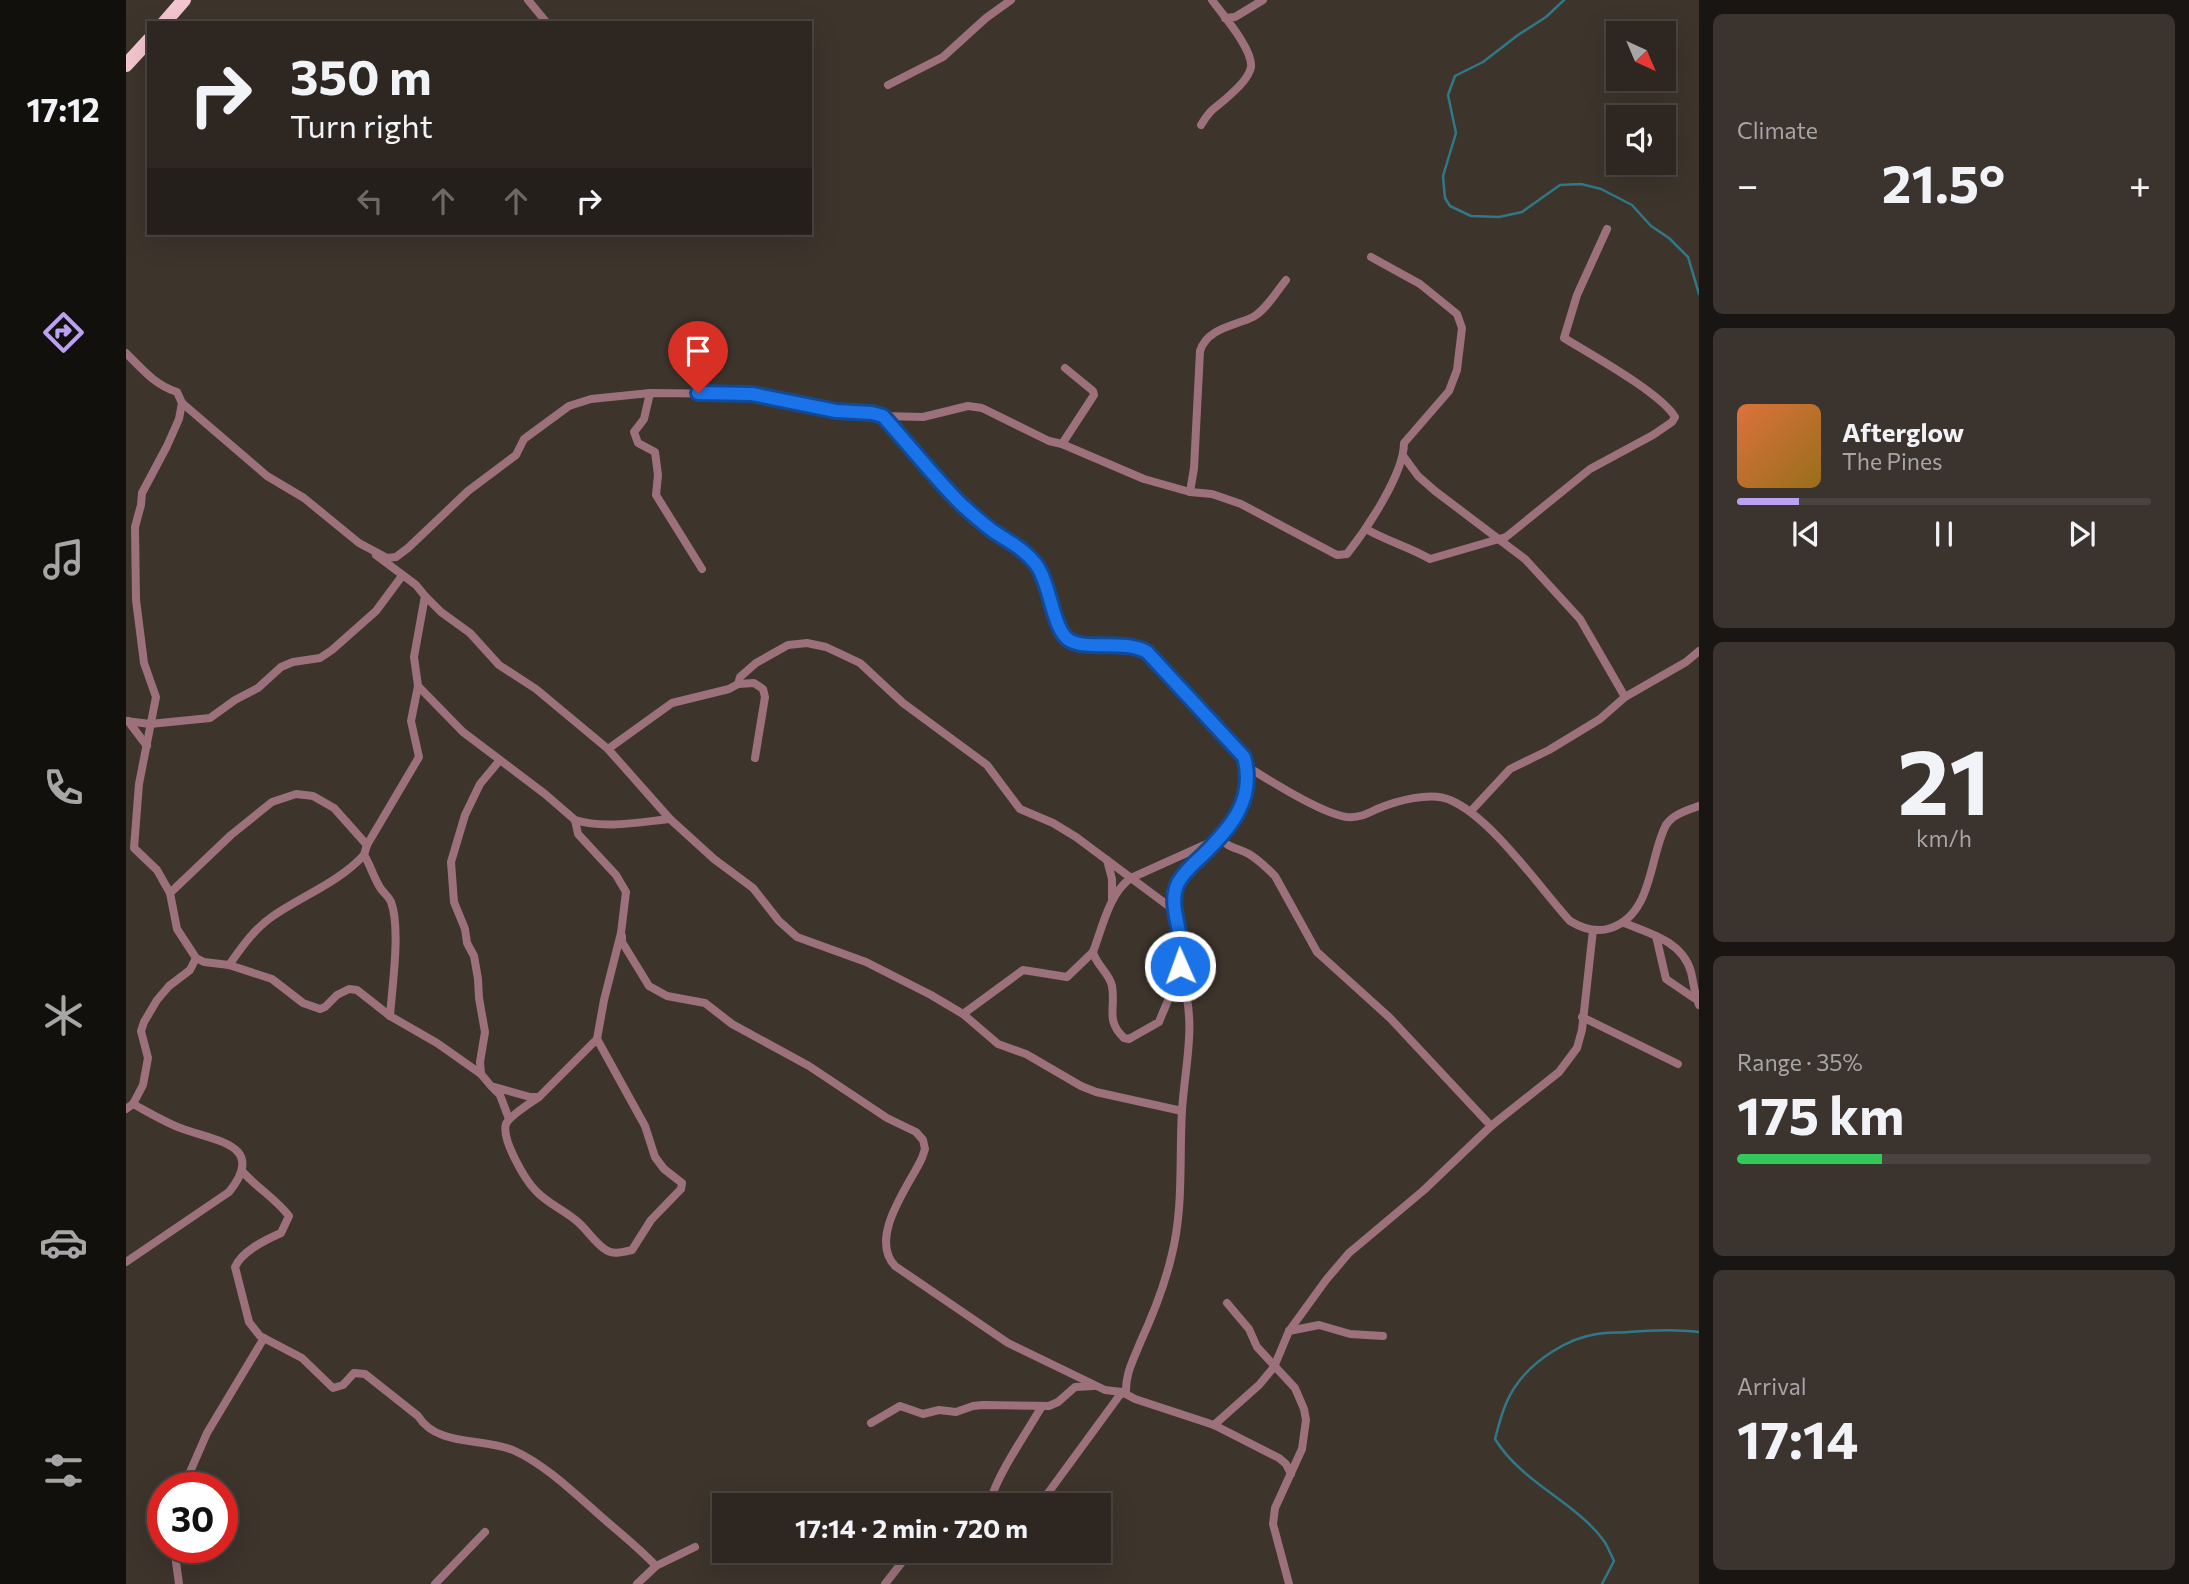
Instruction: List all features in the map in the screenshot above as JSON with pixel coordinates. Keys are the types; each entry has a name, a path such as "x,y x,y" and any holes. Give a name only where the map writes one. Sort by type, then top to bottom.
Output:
{"highway":[{"path":"166,21 184,0"},
{"path":"126,65 146,43"}],"street":[{"path":"528,0 545,21"},
{"path":"888,85 943,57 986,18 1011,0"},
{"path":"1201,125 1210,109 1227,98 1243,82 1251,66 1247,49 1212,0"},
{"path":"1225,18 1236,17 1263,0"},
{"path":"1366,530 1430,559 1506,537 1590,469 1672,422 1675,417 1671,410 1637,384 1564,338 1577,295 1607,229"},
{"path":"126,353 164,388 177,392 182,403 267,475 304,498 359,543 387,558 396,557 408,548 468,491 516,455 524,439 569,406 592,399 650,393 752,394 836,411 883,416 923,416 968,406 982,408 1049,441 1144,479 1190,492 1212,494 1241,504 1337,555 1347,554 1366,530 1404,457 1404,443 1449,391 1457,370 1462,328 1457,314 1420,284 1371,257"},
{"path":"1190,492 1194,468 1200,351 1203,343 1209,335 1253,317 1286,280"},
{"path":"1062,444 1094,395 1093,391 1065,368"},
{"path":"650,393 644,419 634,432 638,443 655,452 658,475 656,495 702,569"},
{"path":"182,403 167,446 142,493 130,549 144,663 156,697 139,784 134,848 157,870 170,893 177,929 196,958 272,979 303,1003 320,1009 337,995 349,989 357,990 390,1016 481,1074 500,1095 509,1119"},
{"path":"883,416 961,504 994,531 1022,549 1038,566 1049,587 1059,628 1066,637 1079,643 1114,644 1147,652 1244,757 1247,766 1244,803 1220,838 1178,882 1174,894 1174,910 1180,939 1180,966 1159,1022 1129,1039 1116,1031 1112,1012 1112,984 1093,953"},
{"path":"1404,457 1434,491 1525,559 1580,619 1625,697"},
{"path":"372,550 416,585 441,612 470,632 499,665 536,689 608,750 670,819 714,859 753,888 779,921 797,937 866,962 962,1014 998,1044 1026,1054 1081,1086 1096,1092 1182,1111"},
{"path":"127,721 150,724 209,718 258,688 281,667 293,662 320,658 376,611 402,576"},
{"path":"229,965 248,938 271,917 336,880 364,855 367,845 419,757 411,721 418,685 414,657 425,596"},
{"path":"738,684 740,677 755,663 788,645 807,643 826,647 860,663 903,703 987,765 1020,809 1054,823 1076,837 1174,910"},
{"path":"1471,811 1510,769 1549,750 1600,719 1625,697 1686,662 1699,651"},
{"path":"608,750 672,703 729,689 738,684 754,683 763,690 765,697 755,758"},
{"path":"418,685 463,732 575,820 585,823 620,823 670,819"},
{"path":"127,721 147,746"},
{"path":"481,1074 480,1062 485,1032 478,979 474,956 467,943 466,929 454,902 451,863 465,815 480,784 500,760"},
{"path":"1247,766 1290,792 1349,817 1367,815 1407,801 1432,797 1451,800 1471,811 1517,857 1570,921 1581,928 1594,930 1608,929 1624,923 1635,911 1648,885 1667,824 1677,815 1699,806"},
{"path":"170,893 231,835 272,802 296,794 313,796 334,808 367,845"},
{"path":"575,820 578,834 617,875 626,892 621,933 597,1039 539,1097 509,1119 505,1132 508,1143 535,1190 577,1221 608,1252 618,1253 635,1247 651,1220 681,1189 682,1183 664,1169 655,1157 651,1138 597,1039"},
{"path":"962,1014 1023,970 1067,977 1093,953 1122,884 1220,838"},
{"path":"1220,838 1225,845 1248,853 1275,876 1317,952 1390,1018 1491,1126"},
{"path":"364,855 380,887 391,901 396,930 390,1016"},
{"path":"1107,860 1112,879 1112,903"},
{"path":"1624,923 1669,942 1687,961 1698,1002"},
{"path":"1214,1426 1259,1385 1274,1367 1289,1331 1349,1253 1424,1190 1491,1126 1559,1072 1577,1048 1582,1030 1594,930"},
{"path":"621,933 622,942 649,986 655,991 705,1003 732,1024 809,1066 887,1118 916,1132 923,1140 925,1149 888,1222 888,1259 940,1299 972,1317 1008,1343 1098,1386 1214,1426 1279,1458 1292,1474"},
{"path":"1656,936 1666,979 1698,1002"},
{"path":"126,1262 229,1192 242,1171 240,1154 233,1146 213,1137 171,1125 130,1107 143,1085 148,1058 141,1031 144,1022 163,993 190,970 196,958"},
{"path":"1048,1493 1124,1393 1129,1367 1171,1259 1181,1203 1182,1111 1190,1041 1189,999 1182,979"},
{"path":"1582,1017 1678,1064"},
{"path":"491,1086 539,1097"},
{"path":"242,1171 255,1186 278,1201 289,1216 281,1233 267,1239 239,1259 235,1267 249,1322 264,1338 302,1358 333,1388 343,1385 354,1373 365,1374 418,1416 424,1426 464,1441 496,1445 523,1455 633,1542 656,1566"},
{"path":"1227,1303 1249,1329 1256,1347 1295,1388 1304,1409 1306,1420 1302,1449 1275,1508 1273,1524 1289,1584"},
{"path":"1289,1331 1319,1325 1350,1334 1383,1336"},
{"path":"190,1472 207,1433 264,1338"},
{"path":"871,1423 901,1406 923,1414 939,1410 956,1412 983,1405 1042,1406 1058,1402 1074,1387 1098,1386"},
{"path":"994,1493 1042,1406"},
{"path":"435,1584 485,1532"},
{"path":"637,1584 656,1566 695,1547"},
{"path":"176,1563 179,1584"},
{"path":"885,1584 901,1563"}],"waterway":[{"path":"1564,0 1546,17 1483,62 1455,76 1448,95 1456,133 1443,176 1445,198 1450,206 1471,216 1499,217 1522,212 1560,185 1581,184 1601,189 1632,205 1651,226 1669,238 1688,257 1699,294"},
{"path":"1602,1584 1614,1561 1605,1543 1579,1515 1519,1468 1506,1454 1495,1439 1503,1410 1524,1375 1552,1352 1575,1340 1605,1333 1664,1330 1699,1332"}],"route":[{"path":"698,393 752,394 836,411 883,416 961,504 994,531 1022,549 1038,566 1049,587 1059,628 1066,637 1072,642 1114,644 1147,652 1244,757 1247,766 1244,803 1240,812 1220,838 1178,882 1174,894 1174,910 1180,939 1180,966"}]}
